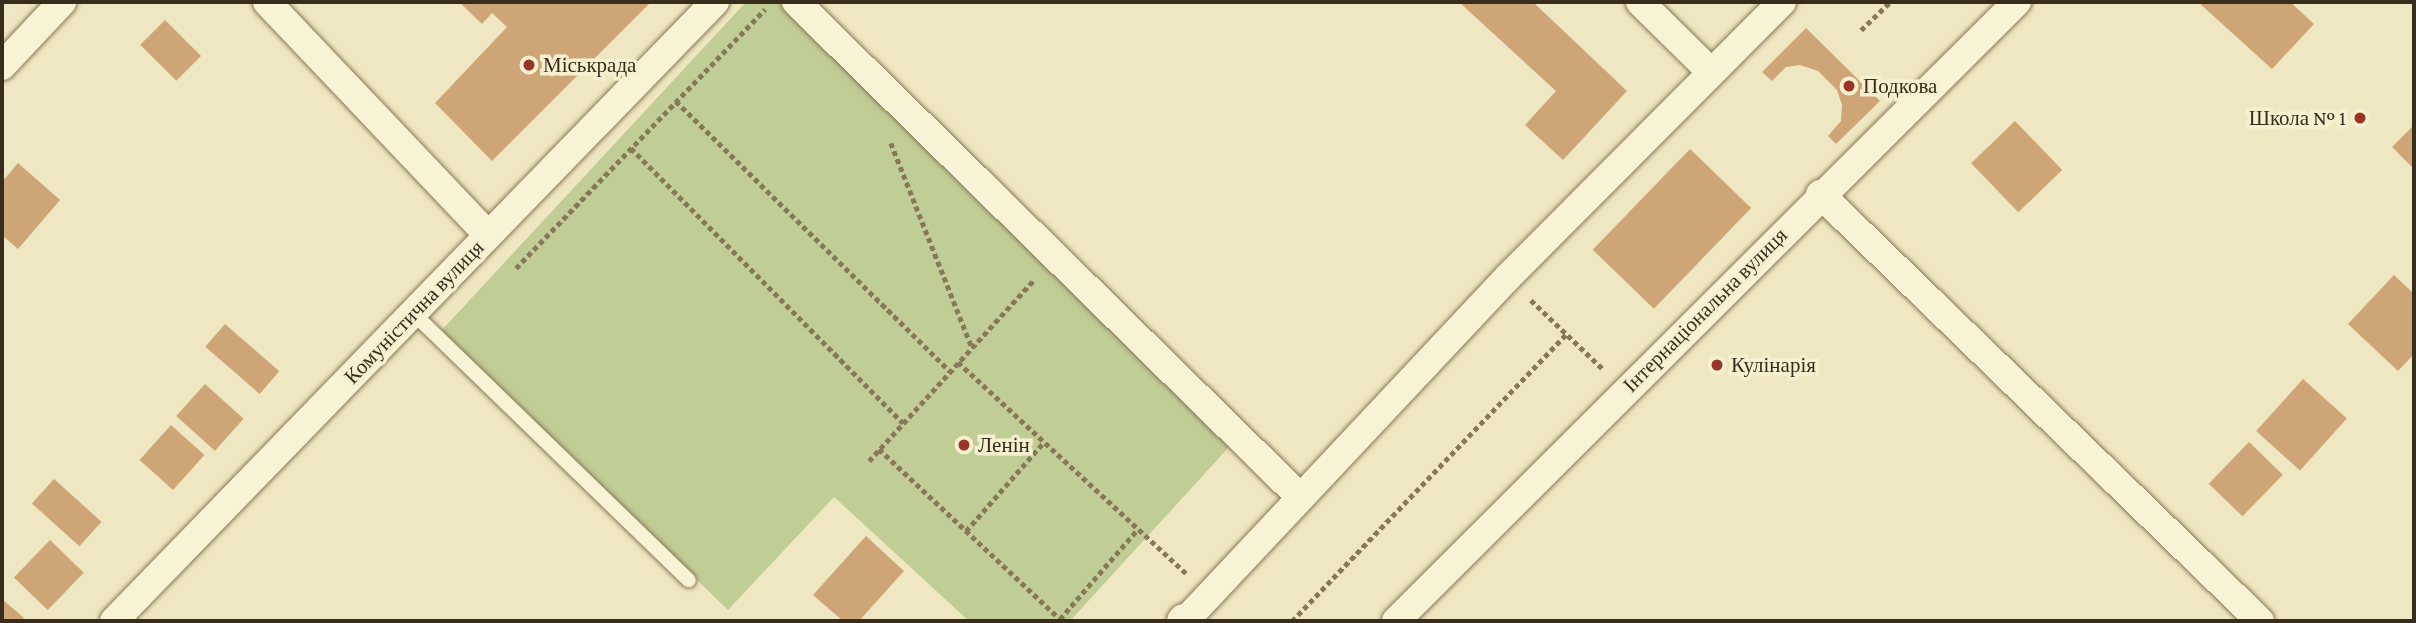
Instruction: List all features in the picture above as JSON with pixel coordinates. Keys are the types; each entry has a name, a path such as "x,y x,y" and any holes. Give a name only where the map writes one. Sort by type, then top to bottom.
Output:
{"street":[{"path":"2,66 62,2"},
{"path":"267,2 488,235"},
{"name":"Комуністична вулиця","path":"114,621 715,2"},
{"path":"796,2 1299,496"},
{"path":"1640,2 1710,72"},
{"path":"1185,621 1299,496 1508,277 1782,2"},
{"name":"Інтернаціональна вулиця","path":"1396,621 1820,194 2017,2"},
{"path":"1820,194 2260,621"}],"lane":[{"path":"414,313 689,580"}],"path":[{"path":"1861,30 1890,2"},
{"path":"516,268 765,8"},
{"path":"676,101 950,372"},
{"path":"890,138 972,348"},
{"path":"631,148 903,423"},
{"path":"869,461 1056,257"},
{"path":"1508,277 1625,391"},
{"path":"1292,621 1566,334"},
{"path":"958,362 1209,594"},
{"path":"966,531 1044,442"},
{"path":"879,449 1061,620 1138,529"}],"green space":[{"path":"746,2 779,2 1229,447 1070,621 969,621 834,497 728,610 441,331"}],"building":[{"name":"Міськрада","path":"459,2 651,2 492,161 435,103 507,27 492,13 482,24"},
{"path":"1459,2 1533,2 1627,91 1563,160 1525,125 1556,91"},
{"path":"2198,2 2290,2 2314,24 2272,69"},
{"path":"165,20 201,56 176,81 140,45"},
{"name":"Подкова","path":"1806,28 1880,101 1836,144 1828,136 1841,121 1842,105 1837,90 1818,71 1800,65 1786,67 1772,81 1762,72"},
{"path":"2015,121 2062,170 2018,212 1971,163"},
{"path":"2414,125 2414,169 2392,147"},
{"path":"1690,149 1751,208 1654,309 1593,250"},
{"path":"18,163 60,200 18,249 2,235 2,182"},
{"path":"2394,275 2414,294 2414,354 2398,371 2348,324"},
{"path":"225,324 279,371 260,394 205,347"},
{"path":"2303,379 2347,418 2300,470 2256,431"},
{"path":"205,384 244,419 215,451 176,416"},
{"path":"171,425 204,455 173,490 140,460"},
{"path":"2249,442 2283,475 2243,516 2209,484"},
{"path":"54,479 102,522 79,546 32,504"},
{"path":"866,536 904,571 859,621 843,621 813,595"},
{"path":"50,540 84,573 48,610 14,577"},
{"path":"2,599 24,618 21,621 2,621"}],"place":[{"name":"Міськрада","path":"529,65"},
{"name":"Подкова","path":"1849,86"},
{"name":"Школа № 1","path":"2360,118"},
{"name":"Кулінарія","path":"1717,365"},
{"name":"Ленін","path":"964,445"}]}
